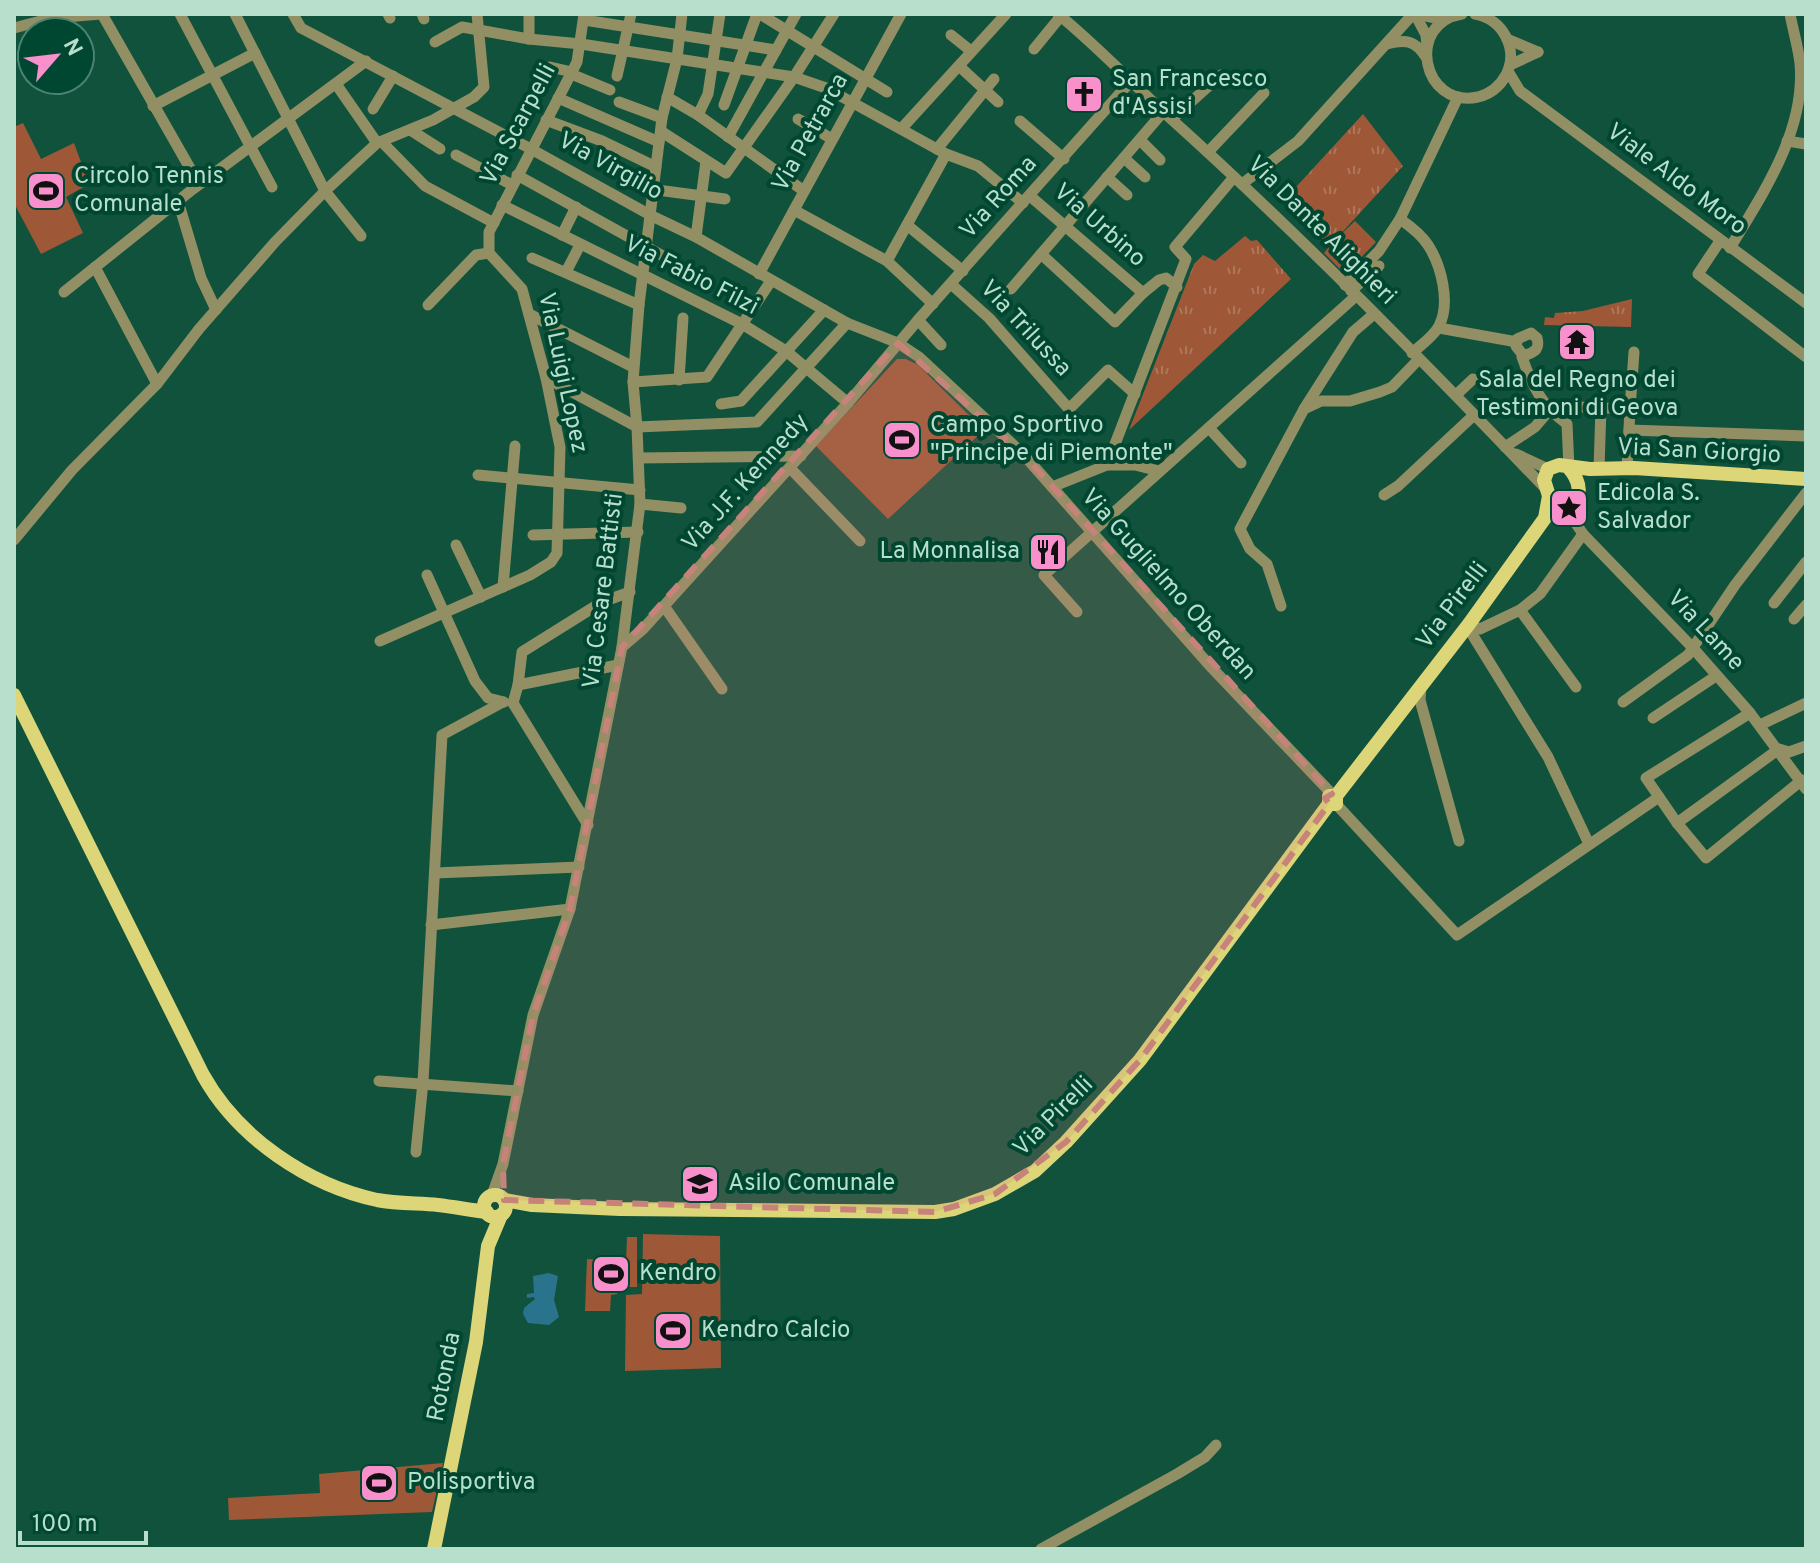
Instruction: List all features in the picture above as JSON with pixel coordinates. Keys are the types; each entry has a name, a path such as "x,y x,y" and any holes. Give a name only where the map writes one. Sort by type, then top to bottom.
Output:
{"main road":[{"path":"1559,465 1569,468 1579,486 1577,500 1564,509 1547,492 1544,480 1548,469 1559,465"},
{"name":"Via San Giorgio","path":"1569,468 1627,468 1806,479"},
{"name":"Via San Giorgio","path":"1579,486 1594,469"},
{"name":"Via Pirelli","path":"1545,518 1547,492"},
{"name":"Via Pirelli","path":"14,695 203,1075 227,1111 265,1146 313,1176 376,1200 440,1205 935,1212 954,1209 995,1194 1035,1171 1066,1142 1140,1060 1545,518 1564,509"},
{"name":"Rotonda","path":"434,1549 476,1342 495,1206"}],"street":[{"path":"58,16 102,14 199,184"},
{"path":"180,14 272,187"},
{"path":"235,14 325,191 361,236"},
{"name":"Via Virgilio","path":"293,14 301,28 696,237 847,323 898,343"},
{"path":"14,540 72,470 157,384 275,242 325,191 380,143 412,131 455,108 484,87 477,14"},
{"path":"529,14 529,39"},
{"path":"617,76 631,14"},
{"name":"Via Cesare Battisti","path":"495,1206 533,1015 570,909 622,647 640,504 633,367 662,118 677,59 682,14"},
{"path":"698,115 708,94 720,14"},
{"path":"724,105 759,14 887,92"},
{"path":"728,137 796,14"},
{"path":"558,98 660,137 726,173 834,14"},
{"name":"Via Petrarca","path":"759,274 901,14"},
{"path":"902,128 1006,14"},
{"path":"1415,14 1434,18 1462,14"},
{"path":"1107,465 1186,259 1175,247 1238,181 1298,141 1415,14"},
{"path":"1415,14 1426,35 1429,71 1436,82 1458,97 1471,98 1497,87 1509,68 1511,56 1504,34 1504,14"},
{"path":"1480,14 1496,23 1504,34 1538,52 1509,68"},
{"path":"1790,14 1803,64 1794,123 1774,171 1725,244 1698,274 1806,357"},
{"path":"1034,49 1059,15"},
{"name":"Via Dante Alighieri","path":"1059,15 1094,43 1209,151 1456,395 1547,492"},
{"path":"1426,53 1437,28 1456,15"},
{"path":"584,17 628,27 776,50"},
{"name":"Via Scarpelli","path":"489,253 489,232 571,73 581,44 584,17"},
{"path":"435,42 462,27 477,31"},
{"name":"Via Urbino","path":"477,31 794,77 826,88 942,152 978,166 1064,226 1143,293 1166,278 1177,287"},
{"path":"951,35 971,51"},
{"path":"1386,45 1405,40 1415,43 1426,53"},
{"path":"153,106 255,53"},
{"path":"64,292 199,184 366,61"},
{"path":"959,66 998,102"},
{"path":"550,67 610,90"},
{"name":"Viale Aldo Moro","path":"1509,68 1520,91"},
{"path":"1011,289 1140,140 1221,75"},
{"path":"373,109 393,76"},
{"path":"887,261 942,152 994,79"},
{"name":"Via Roma","path":"898,343 1131,81"},
{"path":"336,84 380,143 425,186 494,223"},
{"name":"Viale Aldo Moro","path":"1497,87 1520,91 1806,303"},
{"path":"1209,151 1264,93"},
{"path":"667,97 698,115 804,191"},
{"path":"1351,291 1400,219 1458,97"},
{"path":"619,102 662,118"},
{"path":"798,119 832,139"},
{"path":"546,120 602,141 656,167"},
{"path":"1020,121 1064,159"},
{"path":"412,131 440,149"},
{"path":"1140,140 1160,160"},
{"path":"1787,141 1806,144"},
{"path":"456,155 576,207 681,266"},
{"path":"1124,158 1145,177"},
{"path":"696,237 706,161"},
{"path":"611,169 650,189 725,199"},
{"path":"1107,177 1127,195"},
{"path":"178,201 201,278 216,310"},
{"name":"Via Fabio Filzi","path":"502,205 742,324 786,351 848,403"},
{"path":"562,235 576,207"},
{"path":"794,210 887,261 933,304"},
{"path":"1304,409 1321,401 1350,401 1392,387 1439,328 1444,295 1436,261 1428,245 1400,219"},
{"path":"907,225 963,271"},
{"path":"566,272 580,245"},
{"path":"428,305 476,255 489,253"},
{"name":"Via Luigi Lopez","path":"489,253 519,283 546,378 560,447 557,553 551,562 503,587"},
{"path":"1041,254 1115,322 1143,293"},
{"path":"532,258 639,305"},
{"path":"1077,612 1044,575 1209,428 1379,266"},
{"path":"95,267 157,384"},
{"path":"633,382 707,377 771,281"},
{"name":"Via Trilussa","path":"951,284 989,318 1069,409 1108,370 1135,394"},
{"path":"721,404 741,401 824,310"},
{"path":"529,314 633,367"},
{"path":"1281,606 1267,564 1250,549 1240,529 1304,409 1353,332 1374,314"},
{"path":"679,380 683,318"},
{"path":"918,320 941,345"},
{"path":"546,378 637,427 757,422 847,323"},
{"path":"1439,328 1517,342"},
{"path":"1523,355 1534,353 1537,346 1537,338 1528,333 1517,342 1518,350 1548,411 1567,424"},
{"name":"Via J.F. Kennedy","path":"622,647 643,629 801,456 898,343"},
{"name":"Via Guglielmo Oberdan","path":"898,343 919,357 1023,454 1212,668 1457,935 1589,844"},
{"path":"1627,468 1634,352"},
{"path":"1456,395 1473,379"},
{"path":"1568,405 1569,468"},
{"path":"1548,469 1507,449 1535,427 1553,406 1630,409"},
{"path":"1594,469 1601,407"},
{"path":"1384,495 1398,486 1474,415"},
{"path":"1209,428 1241,463"},
{"path":"1629,430 1806,436"},
{"path":"380,641 503,587 515,446"},
{"path":"639,458 801,456"},
{"path":"1052,487 1107,465 1135,465 1159,471"},
{"path":"790,468 860,541"},
{"path":"478,475 640,490"},
{"path":"1623,702 1688,655 1735,585 1806,493"},
{"path":"640,504 681,508"},
{"name":"Via Lame","path":"1564,509 1583,534 1692,647 1750,713 1804,784"},
{"path":"533,535 638,532"},
{"path":"1468,625 1480,629 1520,610 1540,594 1583,534"},
{"path":"456,545 481,597"},
{"path":"1774,603 1806,562"},
{"path":"427,575 475,681 488,698 508,702 588,825"},
{"path":"416,1152 423,1082 442,735 508,702 518,685 522,652 602,602 630,592"},
{"path":"1794,619 1806,605"},
{"path":"664,606 722,689"},
{"path":"1520,610 1576,687"},
{"path":"1468,625 1548,757 1589,844 1659,797"},
{"path":"518,685 618,665"},
{"path":"1653,718 1716,676"},
{"path":"1421,686 1420,700 1459,841"},
{"path":"1760,725 1806,703"},
{"path":"1750,713 1646,778 1677,823 1706,858 1804,784"},
{"path":"1677,823 1779,749 1789,752 1806,746"},
{"path":"435,873 579,867"},
{"path":"431,925 570,909"},
{"path":"379,1081 518,1091"},
{"path":"1041,1549 1177,1474 1205,1457 1216,1445"}],"highlighted area":[{"path":"898,343 1023,454 1332,794 1325,798 1329,804 1140,1060 1066,1142 995,1194 935,1212 504,1200 503,1164 533,1015 570,909 622,647"}],"green space":[{"path":"1363,114 1403,166 1335,240 1355,221 1376,242 1345,274 1324,253 1329,247 1286,198"},
{"name":"Circolo Tennis Comunale","path":"23,123 41,159 74,143 89,184 66,197 83,233 41,254 14,203 14,127"},
{"path":"1245,236 1251,241 1257,240 1291,279 1129,430 1194,264 1203,255 1215,261"},
{"path":"1632,299 1631,327 1544,325 1545,317 1554,318 1555,313 1583,311"},
{"name":"Campo Sportivo \"Principe di Piemonte\"","path":"897,359 906,359 918,365 984,430 888,519 816,446"},
{"name":"Kendro Calcio","path":"643,1234 720,1236 721,1368 625,1371 626,1295 642,1294"},
{"name":"Kendro","path":"627,1237 637,1237 637,1287 617,1287 617,1294 611,1295 610,1311 585,1311 587,1259 626,1261"},
{"name":"Polisportiva","path":"443,1463 432,1512 229,1520 228,1498 320,1493 319,1474"}],"water":[{"path":"549,1273 558,1276 554,1300 559,1317 549,1325 528,1323 523,1314 524,1308 535,1299 527,1298 527,1294 534,1293 533,1276"}],"place":[{"name":"San Francesco d'Assisi","path":"1084,94"},
{"name":"Circolo Tennis Comunale","path":"46,191"},
{"name":"Sala del Regno dei Testimoni di Geova","path":"1577,342"},
{"name":"Campo Sportivo \"Principe di Piemonte\"","path":"902,440"},
{"name":"Edicola S. Salvador","path":"1569,508"},
{"name":"La Monnalisa","path":"1048,552"},
{"name":"Asilo Comunale","path":"700,1184"},
{"name":"Kendro","path":"611,1274"},
{"name":"Kendro Calcio","path":"673,1331"},
{"name":"Polisportiva","path":"379,1483"}]}
